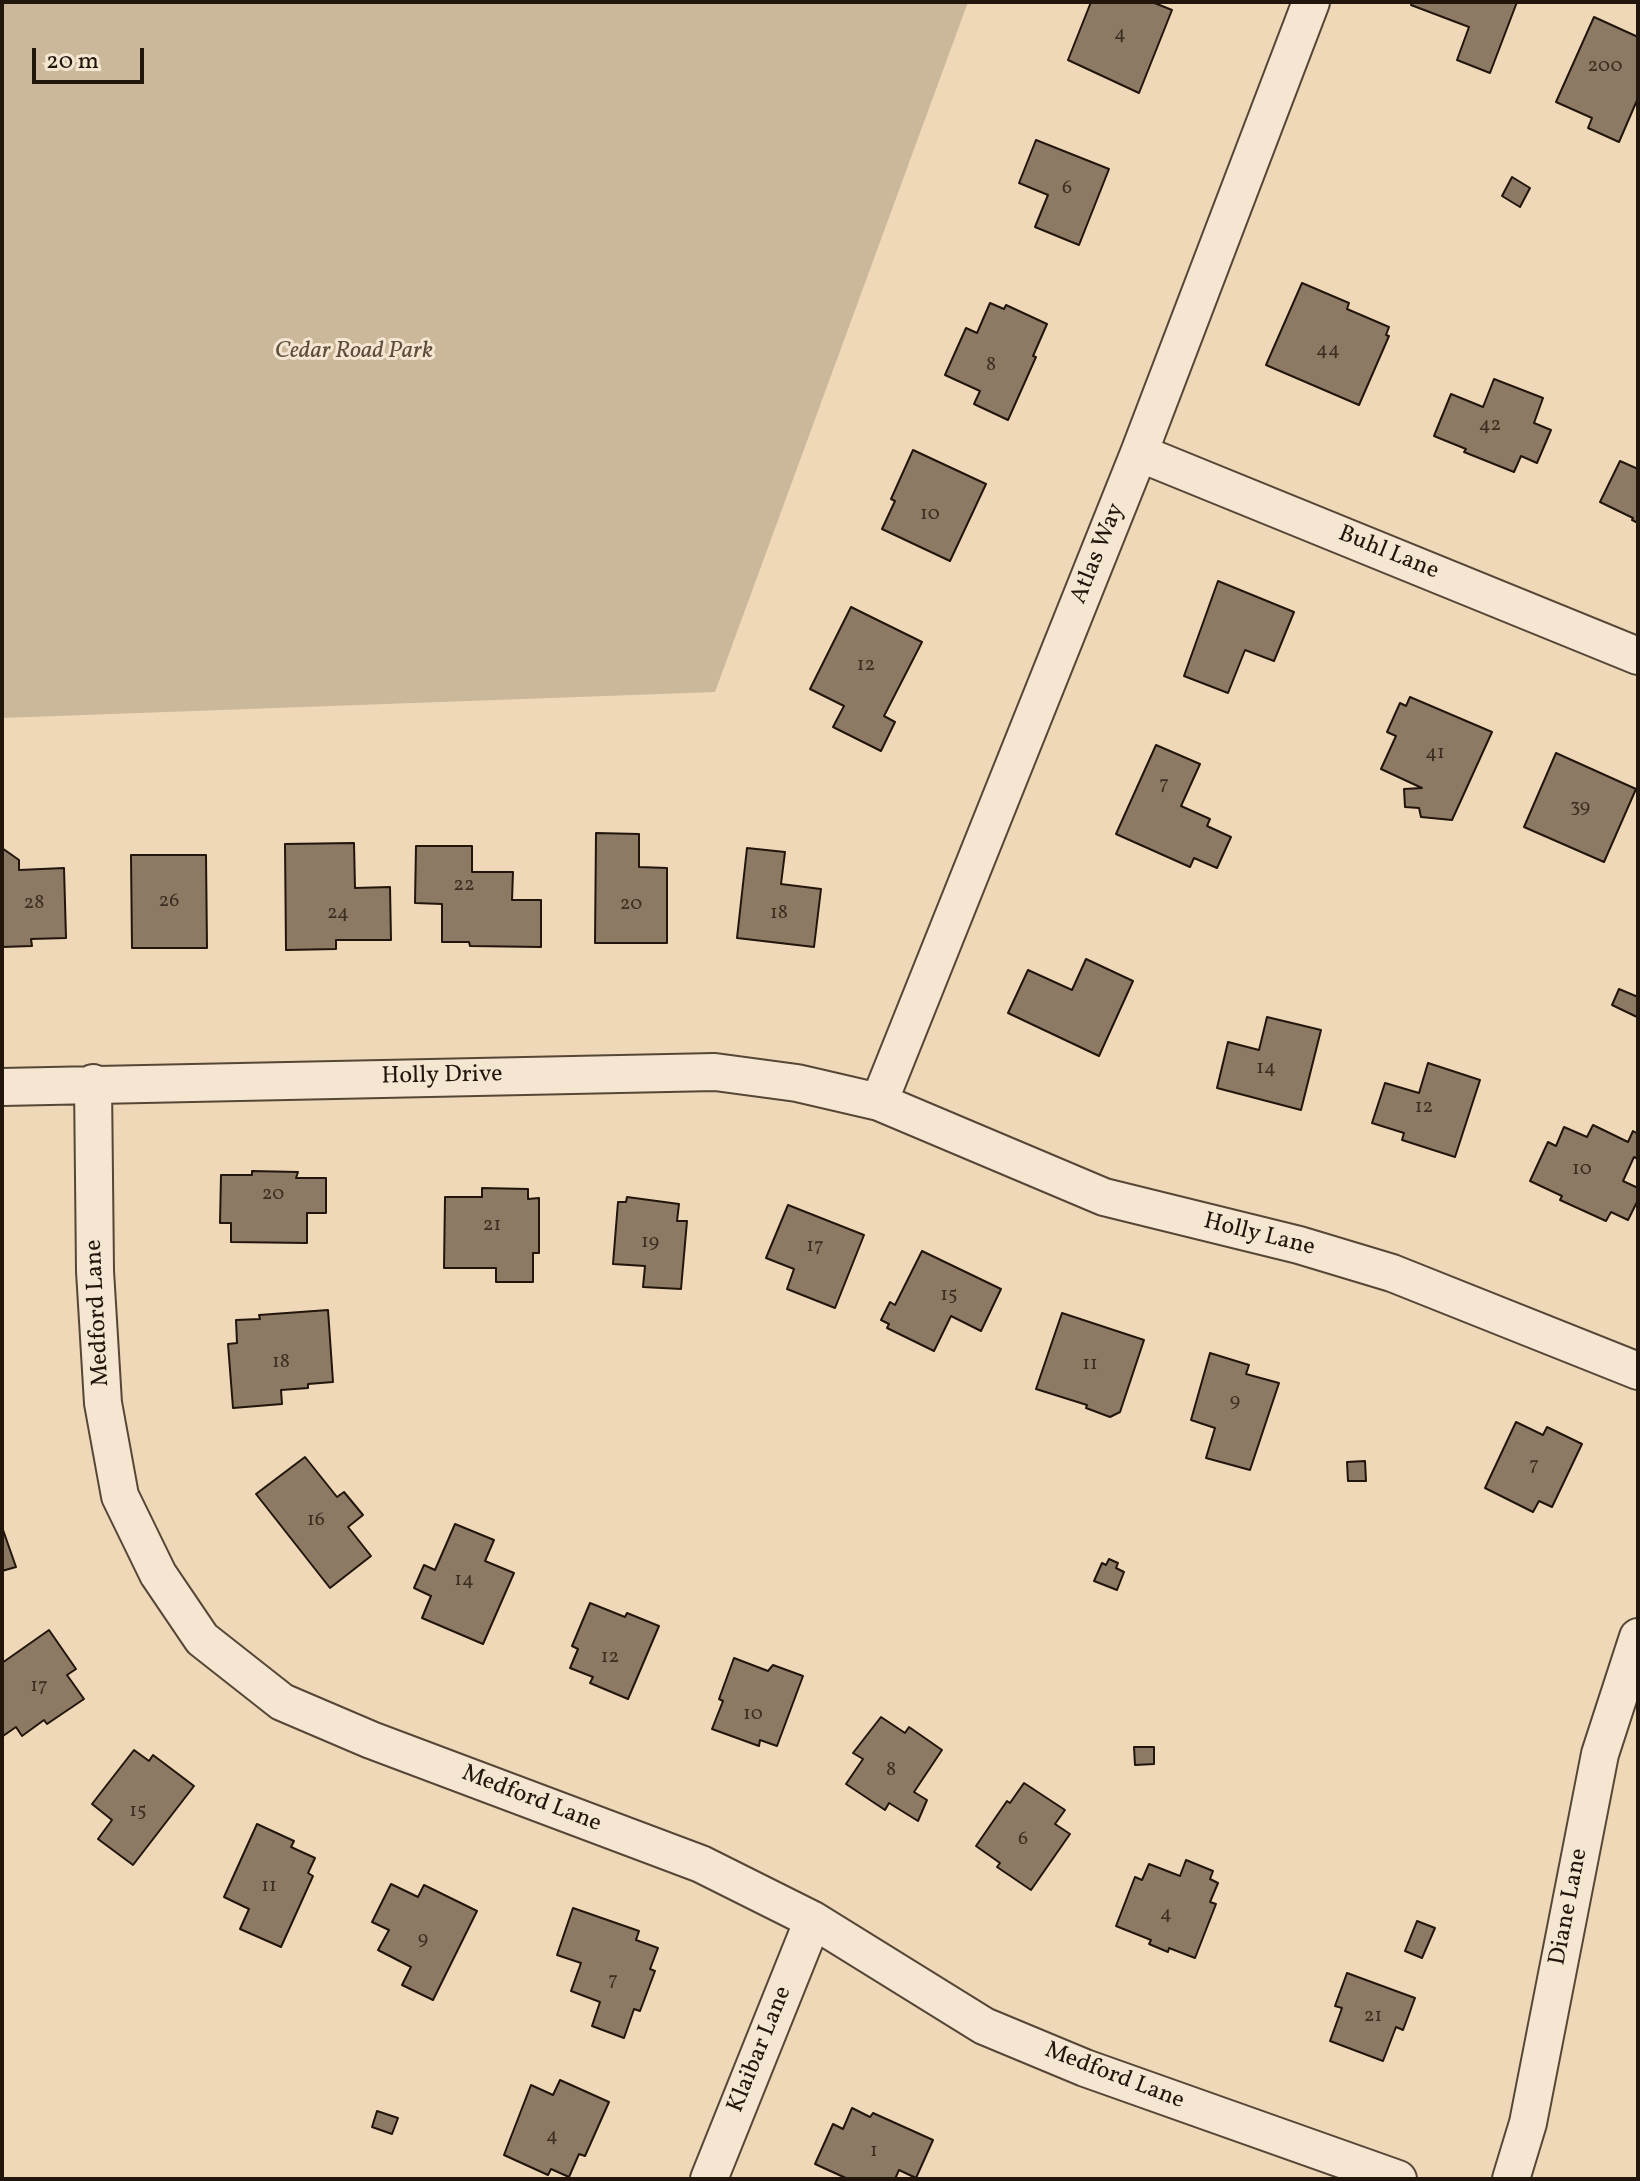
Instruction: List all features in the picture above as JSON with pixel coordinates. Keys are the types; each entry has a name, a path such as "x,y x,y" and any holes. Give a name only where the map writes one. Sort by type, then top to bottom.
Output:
{"street":[{"name":"Atlas Way","path":"879,1102 1139,453 1311,2"},
{"name":"Buhl Lane","path":"1139,453 1638,656"},
{"name":"Holly Drive","path":"2,1087 715,1072 797,1083 879,1102"},
{"name":"Medford Lane","path":"93,1083 95,1271 103,1403 120,1496 158,1574 202,1639 282,1702 371,1740 701,1864 813,1920 984,2026 1085,2068 1398,2179"},
{"name":"Holly Lane","path":"879,1102 1104,1197 1299,1245 1392,1273 1638,1371"},
{"name":"Diane Lane","path":"1511,2179 1528,2123 1600,1754 1638,1637"},
{"name":"Klaibar Lane","path":"709,2179 813,1920"}],"green space":[{"name":"Cedar Road Park","path":"2,2 968,2 715,692 2,718"}],"building":[{"path":"1091,2 1152,2 1172,10 1139,93 1068,60"},
{"path":"1412,2 1517,2 1490,73 1457,60 1469,27 1411,5"},
{"path":"1594,17 1638,37 1638,98 1619,142 1588,128 1592,118 1556,102"},
{"path":"1036,140 1109,169 1079,245 1035,227 1048,195 1019,183"},
{"path":"1512,177 1530,188 1520,207 1502,196"},
{"path":"1302,283 1349,303 1347,309 1389,327 1386,335 1389,336 1359,405 1266,365"},
{"path":"990,303 1004,309 1006,305 1047,324 1008,420 974,404 980,391 945,375 966,328 977,333"},
{"path":"1494,379 1543,398 1534,423 1551,430 1537,463 1521,456 1514,472 1434,436 1451,394 1483,407"},
{"path":"913,450 986,484 950,561 882,529 895,501 891,499"},
{"path":"1620,461 1638,469 1638,523 1600,502"},
{"path":"1218,581 1294,612 1274,661 1245,650 1228,693 1184,676"},
{"path":"851,607 922,642 884,716 895,722 881,751 833,727 844,706 810,689"},
{"path":"1410,697 1492,732 1452,820 1421,817 1419,808 1405,807 1404,789 1422,788 1381,769 1396,736 1387,732 1400,703 1406,706"},
{"path":"1156,745 1200,764 1181,806 1210,819 1207,826 1231,837 1217,868 1194,858 1190,867 1116,834"},
{"path":"1556,753 1636,789 1604,862 1524,827"},
{"path":"596,833 639,834 639,867 667,868 667,943 595,943"},
{"path":"354,843 355,888 390,887 391,940 336,940 336,949 286,950 285,844"},
{"path":"416,846 472,846 472,872 513,872 512,900 541,900 541,947 470,946 469,942 442,942 442,904 415,903"},
{"path":"2,848 19,860 19,870 64,868 66,938 31,939 32,946 2,947"},
{"path":"747,848 785,852 781,884 821,889 814,947 737,938"},
{"path":"131,855 206,855 207,948 132,948"},
{"path":"1086,959 1133,981 1099,1056 1008,1013 1028,970 1072,990"},
{"path":"1619,989 1638,997 1637,1017 1612,1005"},
{"path":"1267,1017 1321,1030 1301,1110 1217,1088 1228,1042 1259,1050"},
{"path":"1428,1063 1480,1080 1455,1157 1402,1140 1404,1133 1372,1123 1385,1083 1419,1093"},
{"path":"1593,1125 1628,1142 1633,1131 1638,1134 1638,1159 1634,1157 1623,1181 1638,1188 1638,1200 1628,1220 1611,1212 1606,1221 1560,1200 1562,1196 1530,1181 1548,1142 1556,1146 1564,1127 1587,1137"},
{"path":"252,1171 298,1172 296,1178 326,1178 326,1213 307,1213 307,1243 231,1242 231,1223 220,1223 221,1175 252,1175"},
{"path":"482,1188 528,1189 528,1199 539,1198 539,1253 533,1253 533,1282 496,1282 496,1268 444,1268 445,1197 482,1197"},
{"path":"627,1197 679,1204 677,1221 687,1221 681,1289 643,1287 645,1266 613,1264 618,1202 626,1202"},
{"path":"788,1205 864,1235 835,1308 787,1289 794,1269 766,1258"},
{"path":"922,1251 1001,1289 981,1331 951,1316 934,1351 887,1328 889,1324 881,1320 890,1302 895,1305"},
{"path":"328,1310 333,1382 281,1390 282,1404 233,1408 228,1344 237,1343 236,1320 260,1319 259,1315"},
{"path":"1062,1313 1144,1340 1120,1412 1110,1417 1086,1408 1087,1405 1036,1389"},
{"path":"1210,1353 1249,1365 1246,1374 1279,1383 1250,1470 1206,1458 1215,1428 1191,1420"},
{"path":"1516,1422 1543,1435 1547,1427 1582,1444 1552,1507 1539,1501 1533,1512 1485,1488"},
{"path":"305,1457 337,1497 344,1492 363,1515 348,1527 371,1556 330,1588 256,1494"},
{"path":"1365,1461 1366,1481 1348,1481 1347,1462"},
{"path":"455,1524 494,1540 485,1561 514,1573 483,1644 422,1618 431,1596 414,1588 424,1565 435,1570"},
{"path":"2,1527 16,1567 2,1571"},
{"path":"1109,1559 1118,1563 1116,1568 1124,1572 1117,1590 1094,1581 1102,1563 1106,1565"},
{"path":"590,1603 659,1626 628,1699 590,1683 593,1677 570,1668 578,1649 572,1646"},
{"path":"49,1630 76,1669 67,1675 84,1699 47,1724 44,1720 22,1736 16,1727 3,1736 2,1663"},
{"path":"734,1658 768,1671 773,1665 803,1676 777,1746 760,1740 759,1746 712,1729"},
{"path":"881,1717 905,1733 909,1727 942,1750 914,1792 927,1800 918,1821 889,1803 885,1810 846,1784 863,1759 853,1753"},
{"path":"1134,1747 1154,1747 1154,1764 1135,1765"},
{"path":"134,1750 149,1761 153,1755 194,1786 133,1865 98,1839 112,1820 92,1804"},
{"path":"1024,1783 1065,1810 1055,1824 1070,1834 1031,1890 997,1867 1000,1863 976,1846 1007,1801 1010,1803"},
{"path":"257,1824 294,1841 291,1847 315,1858 308,1873 313,1876 281,1947 240,1929 249,1909 224,1897"},
{"path":"1186,1860 1213,1871 1210,1879 1218,1883 1210,1902 1216,1904 1195,1958 1169,1948 1168,1952 1149,1944 1151,1940 1116,1926 1135,1877 1142,1880 1149,1864 1180,1876"},
{"path":"391,1884 418,1897 424,1885 477,1911 433,2000 402,1985 411,1967 378,1950 389,1930 372,1922"},
{"path":"573,1908 639,1931 636,1940 658,1948 650,1969 655,1971 640,2011 634,2009 624,2038 592,2026 600,2002 571,1991 581,1963 557,1955"},
{"path":"1417,1921 1435,1928 1422,1958 1405,1951"},
{"path":"1347,1973 1415,1998 1403,2030 1396,2027 1383,2061 1330,2041 1342,2008 1335,2006"},
{"path":"560,2080 609,2102 585,2156 579,2154 569,2177 551,2169 548,2175 504,2155 531,2085 553,2095"},
{"path":"852,2108 870,2117 873,2113 933,2140 916,2178 899,2170 895,2179 848,2179 815,2164 833,2124 843,2129"},
{"path":"377,2111 398,2118 392,2134 372,2127"}]}
